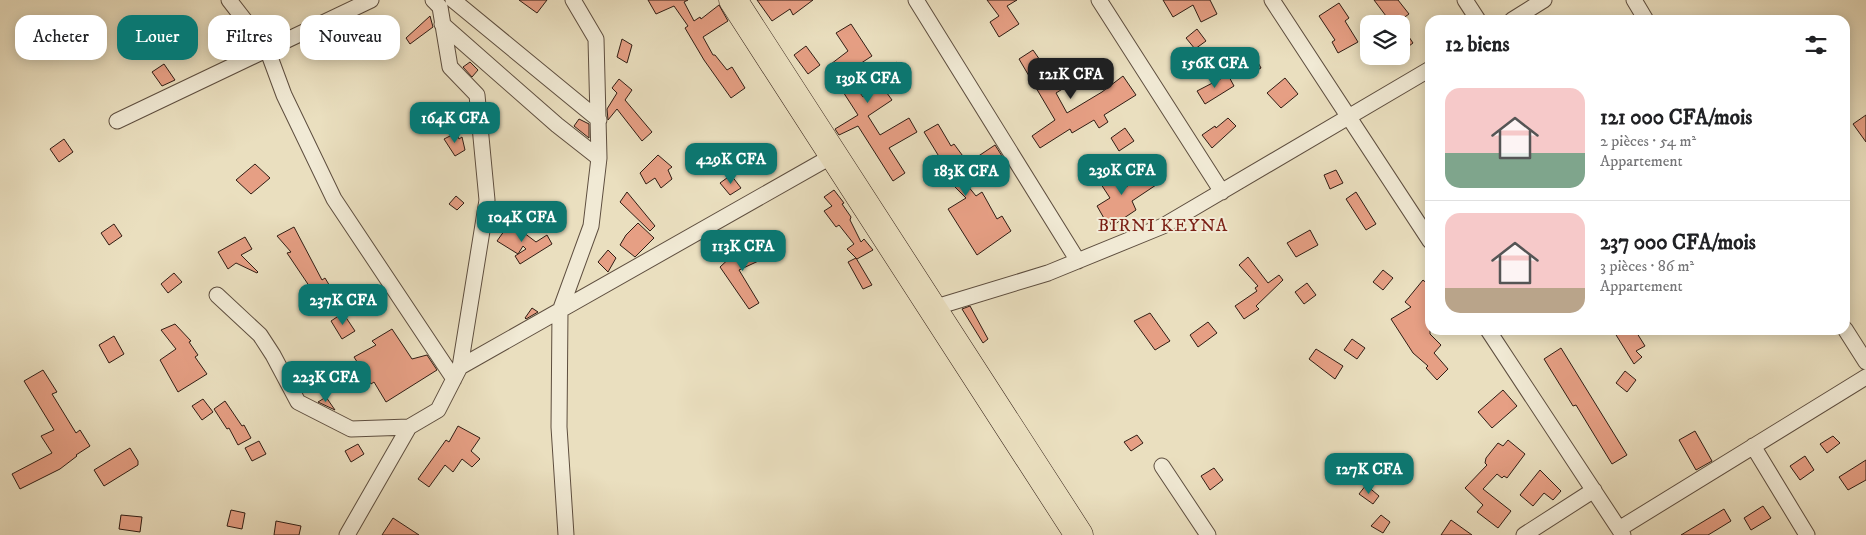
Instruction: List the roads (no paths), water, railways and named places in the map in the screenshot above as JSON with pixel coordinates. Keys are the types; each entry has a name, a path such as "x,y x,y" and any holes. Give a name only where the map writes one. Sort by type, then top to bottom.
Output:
{"highway":[{"path":"733,0 1079,535"}],"street":[{"path":"229,0 241,15"},
{"path":"290,38 371,0"},
{"path":"217,294 260,335 298,402 351,429 409,427 438,410 457,373 488,200 477,95 450,67 440,7 433,0"},
{"path":"453,0 599,120"},
{"path":"566,535 559,427 560,311 592,226 598,158 599,120 596,39 573,0"},
{"path":"916,0 1078,261"},
{"path":"1099,0 1222,192"},
{"path":"1272,0 1425,233"},
{"path":"1465,0 1475,15"},
{"path":"1520,15 1544,0"},
{"path":"1634,0 1643,15"},
{"path":"442,24 557,125 598,158"},
{"path":"117,121 244,60"},
{"path":"271,60 284,96 334,199 457,373"},
{"path":"933,308 1048,273 1163,226 1425,72"},
{"path":"457,373 560,311 834,156"},
{"path":"1491,335 1621,532 1753,446 1866,376"},
{"path":"1849,335 1866,362"},
{"path":"347,535 409,427"},
{"path":"1753,446 1807,535"},
{"path":"1162,466 1208,535"},
{"path":"1524,535 1594,490"}],"district":[{"name":"BIRNI KEYNA","path":"1163,226"}]}
